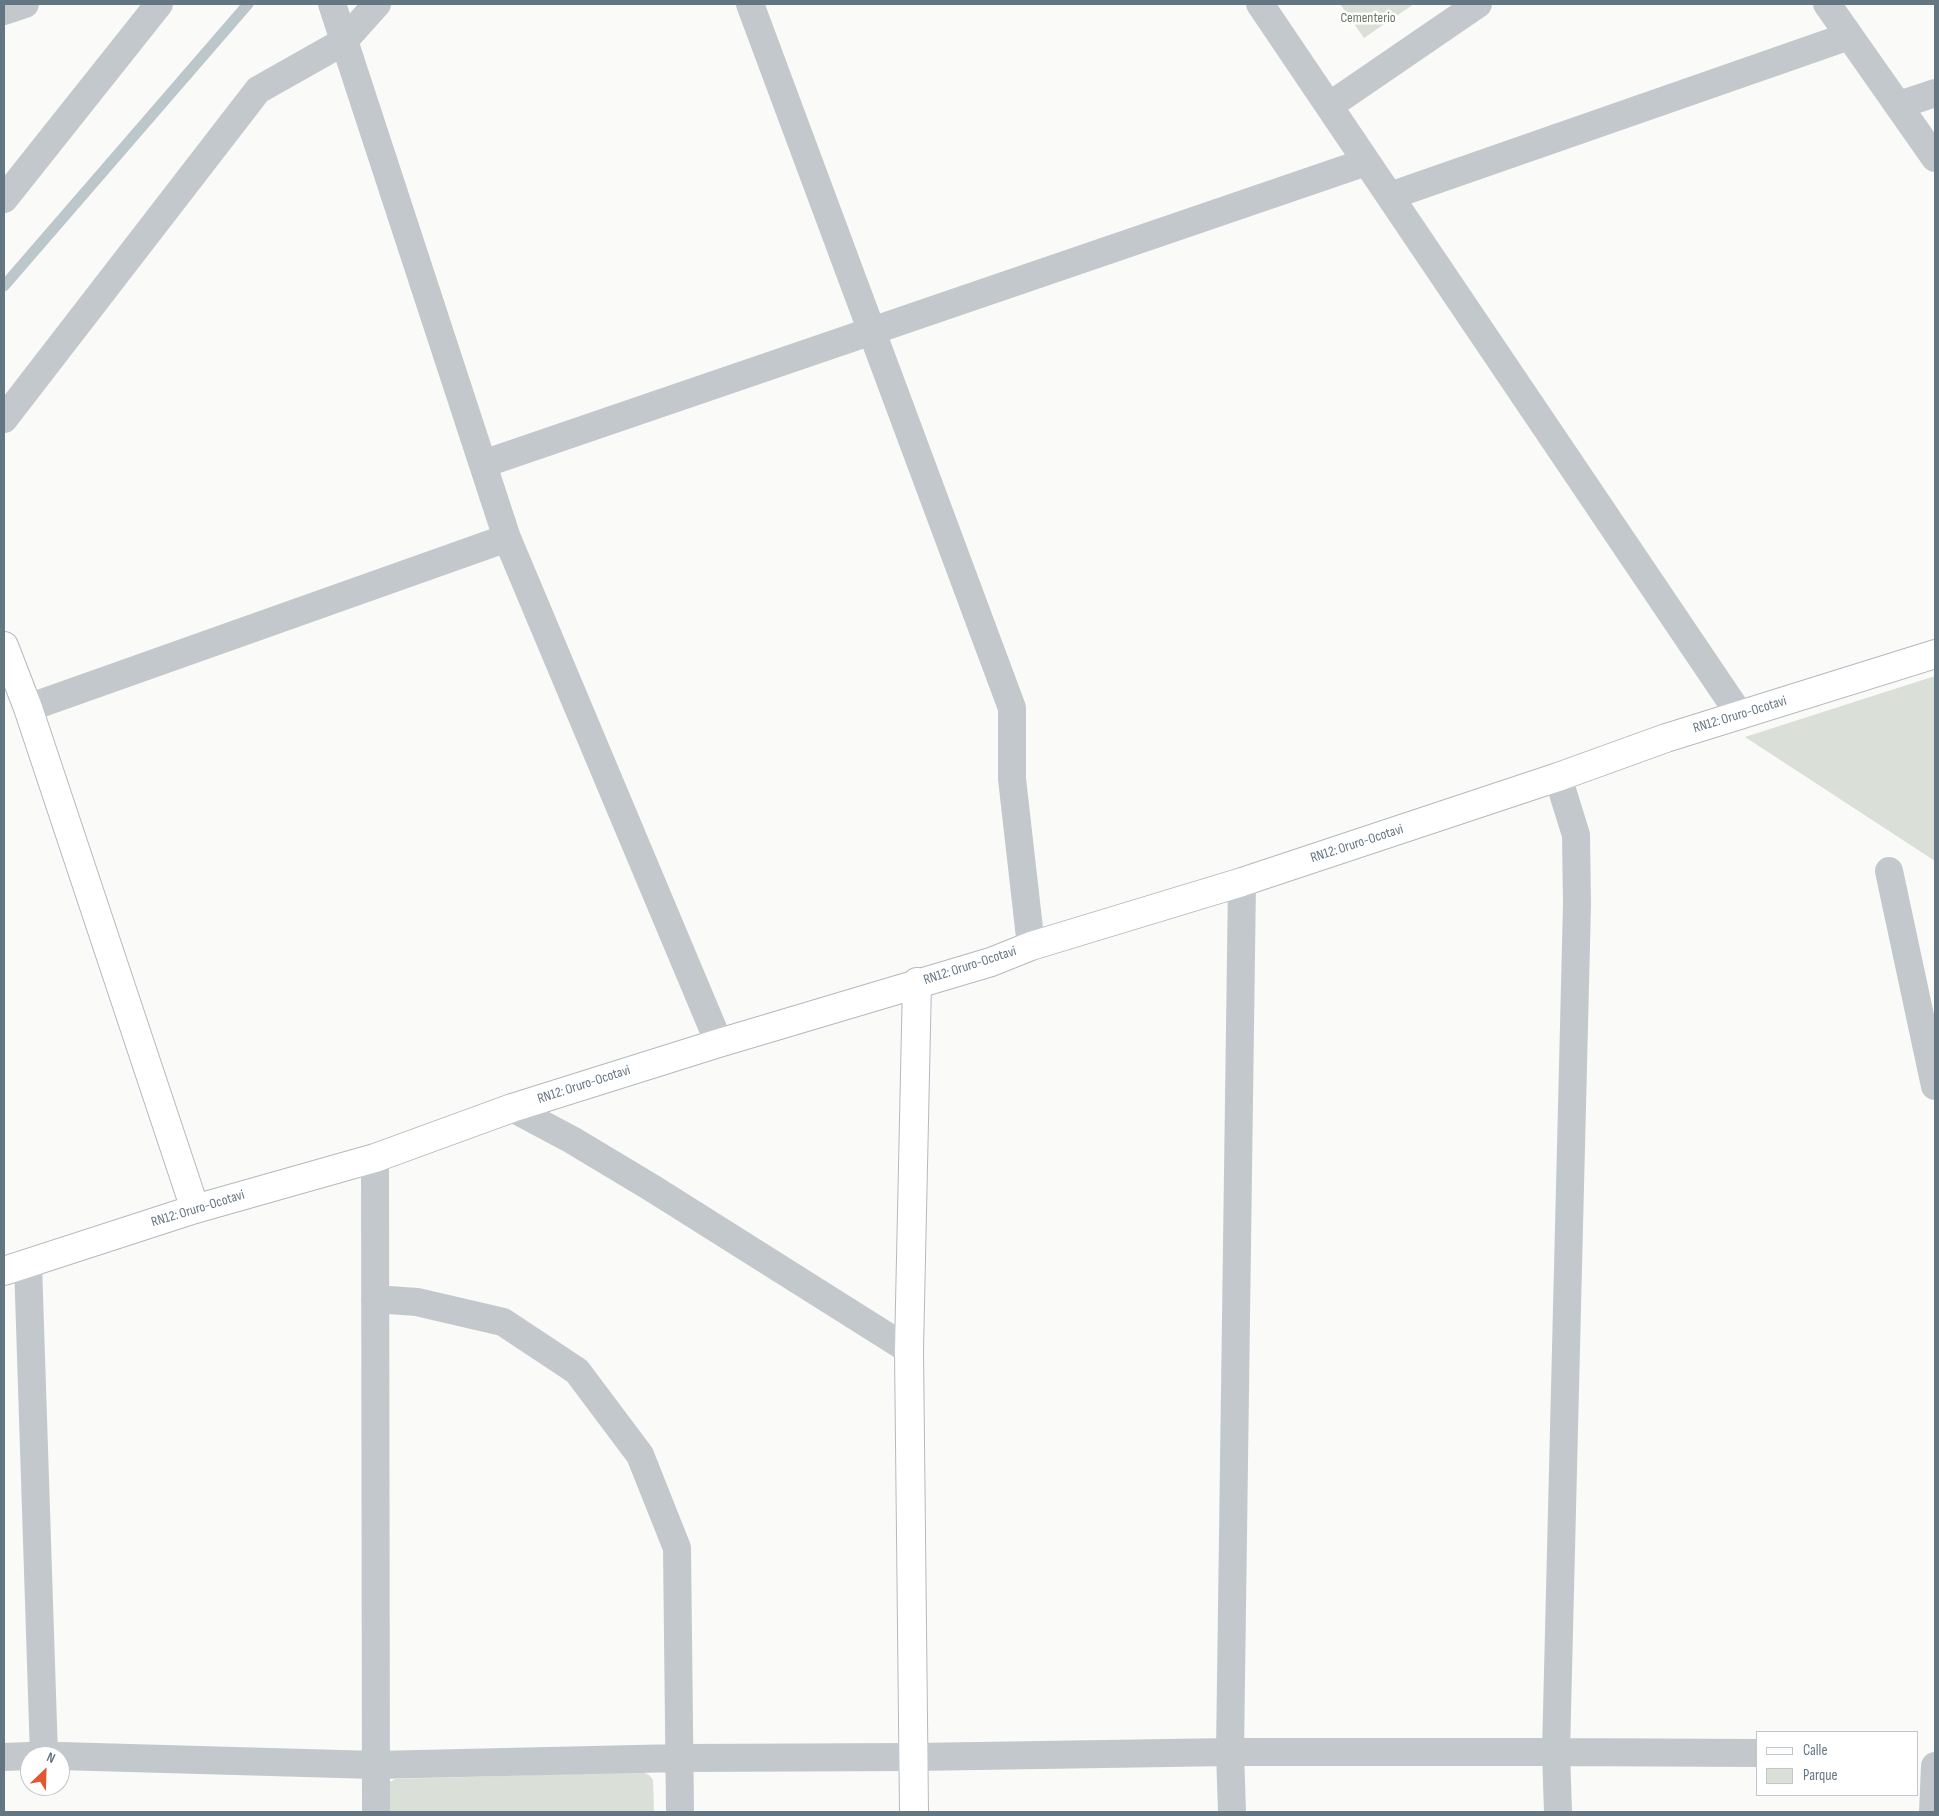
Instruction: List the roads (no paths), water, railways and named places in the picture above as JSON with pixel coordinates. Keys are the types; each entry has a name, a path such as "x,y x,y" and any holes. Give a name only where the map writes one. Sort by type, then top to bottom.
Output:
{"main road":[{"path":"4,646 28,708 195,1209"},
{"name":"RN12: Oruro-Ocotavi","path":"16,1267 195,1209 375,1158 512,1108 719,1042 917,982 991,962 1031,946 1242,882 1558,777 1666,738 1935,654"},
{"path":"914,1812 915,1757 909,1350 917,982"}],"street":[{"path":"4,12 25,4"},
{"path":"4,200 158,4"},
{"path":"332,4 507,538 719,1042"},
{"path":"4,418 258,90 343,42 377,4"},
{"path":"750,4 1012,708 1012,779 1031,946"},
{"path":"1260,4 1740,715"},
{"path":"1329,106 1478,4"},
{"path":"1827,4 1935,158"},
{"path":"1390,196 1849,36"},
{"path":"1899,105 1935,93"},
{"path":"482,464 1366,162"},
{"path":"28,708 507,538"},
{"path":"1558,777 1576,835 1577,904 1556,1752 1558,1812"},
{"path":"1890,871 1935,1086"},
{"path":"1232,1812 1230,1752 1242,882"},
{"path":"512,1108 572,1140 652,1188 909,1350"},
{"path":"375,1158 376,1812"},
{"path":"16,1267 43,1746"},
{"path":"375,1299 418,1302 503,1322 577,1371 640,1455 677,1548 680,1812"},
{"path":"70,1756 376,1764 679,1758 915,1757 1230,1752 1756,1754"},
{"path":"1919,1755 1935,1755"},
{"path":"4,1757 20,1756"},
{"path":"1933,1812 1935,1766"}],"waterway":[{"path":"4,286 248,4"}],"park label":[{"name":"Cementerio","path":"1368,18"}]}
